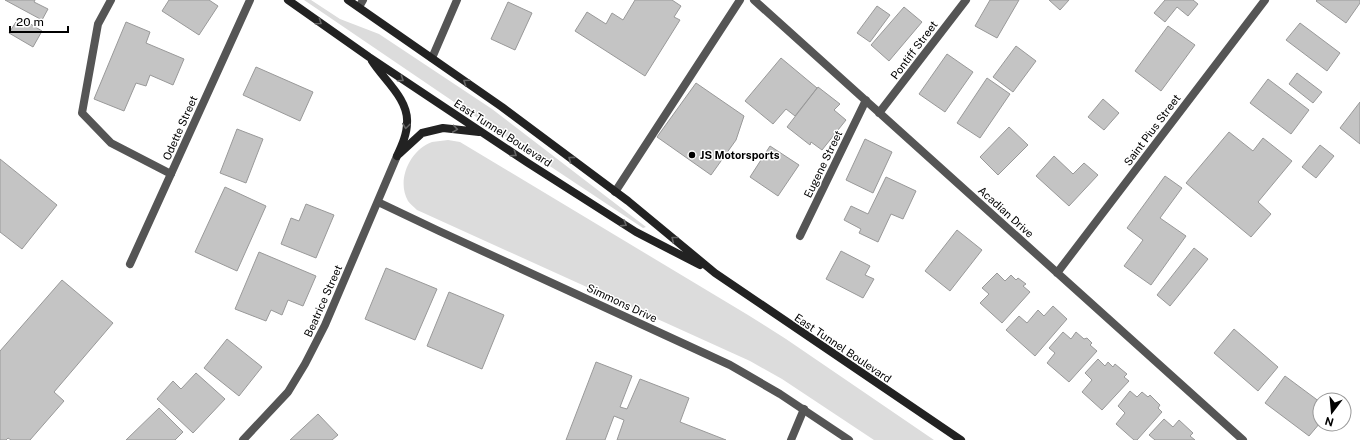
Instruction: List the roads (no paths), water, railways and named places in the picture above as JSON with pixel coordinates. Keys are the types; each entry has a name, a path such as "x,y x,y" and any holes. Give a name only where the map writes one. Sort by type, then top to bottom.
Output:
{"main road":[{"name":"East Tunnel Boulevard","path":"288,0 369,57 528,164 636,232 715,272"},
{"name":"East Tunnel Boulevard","path":"348,0 361,4 432,58 502,106 615,192 715,272 960,440"},
{"path":"369,57 378,72 399,95 405,109 408,122 404,139 397,156"},
{"path":"397,156 422,133 442,128 482,133"}],"street":[{"path":"111,0 98,24 82,113 111,143 172,174"},
{"name":"Odette Street","path":"130,264 250,0"},
{"path":"432,58 457,0"},
{"path":"615,192 740,0"},
{"name":"Acadian Drive","path":"754,0 1243,440"},
{"name":"Pontiff Street","path":"879,113 966,0"},
{"name":"Saint Pius Street","path":"1057,273 1265,0"},
{"name":"Eugene Street","path":"800,236 866,100"},
{"name":"Beatrice Street","path":"243,440 288,392 305,364 325,325 397,156"},
{"name":"Simmons Drive","path":"378,202 439,232 730,365 804,409 849,440"},
{"path":"791,440 804,409"}],"place":[{"name":"JS Motorsports","path":"692,155"}]}
